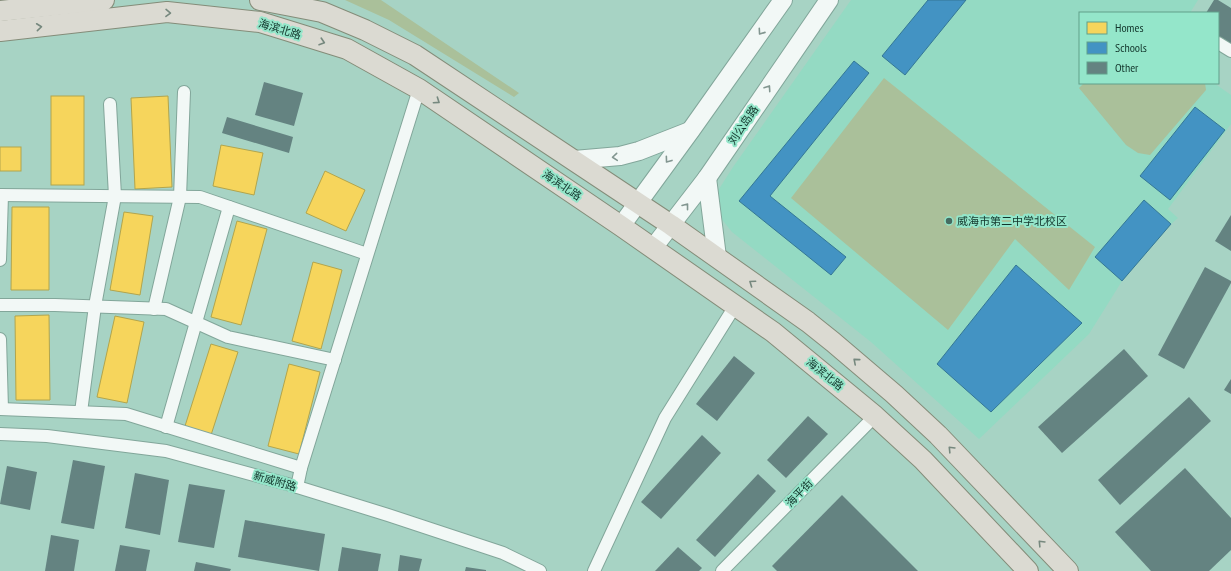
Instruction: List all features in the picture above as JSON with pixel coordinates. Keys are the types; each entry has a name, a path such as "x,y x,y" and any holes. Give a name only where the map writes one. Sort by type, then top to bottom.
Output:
{"main road":[{"path":"0,11 104,0"},
{"name":"海滨北路","path":"260,0 322,12 365,30 415,55 717,257 813,326 894,394 938,435 1068,571"},
{"path":"621,226 783,0"},
{"name":"刘公岛路","path":"653,248 707,178 829,0"},
{"name":"海滨北路","path":"0,31 167,12 260,22 347,49 419,89 621,226 773,332 875,416 923,460 1028,571"},
{"path":"574,160 620,156 639,151 691,130"},
{"path":"707,178 717,257"}],"street":[{"path":"1219,44 1231,51"},
{"path":"297,487 301,468 419,89"},
{"path":"154,309 180,197 184,92"},
{"path":"81,412 95,306 115,196 110,104"},
{"path":"0,260 1,195 200,197 367,254"},
{"path":"166,427 229,206"},
{"path":"0,305 55,305 166,309 228,337 335,360"},
{"path":"594,571 665,418 735,306"},
{"path":"0,339 1,409 126,414 301,468"},
{"name":"海平街","path":"722,571 875,416"},
{"name":"新威附路","path":"0,434 47,436 166,451 297,487 395,517 503,553 540,571"}],"shaded area":[{"path":"345,0 381,0 519,93 514,97 389,20"},
{"name":"威海市第二中学北校区","path":"851,0 1198,0 1191,12 1079,12 1079,84 1215,84 1231,95 1231,124 1168,209 1178,218 1171,224 1122,281 1089,334 979,439 871,342 732,232 720,217 718,205 719,189"},
{"path":"884,78 1095,247 1069,290 1015,239 948,330 791,198"},
{"path":"1083,84 1205,84 1206,90 1150,155 1138,153 1126,145 1079,88"}],"building: Homes":[{"path":"51,96 84,96 84,185 51,185"},
{"path":"168,96 172,187 135,189 131,98"},
{"path":"221,145 263,153 254,195 213,186"},
{"path":"0,147 21,147 21,171 0,171"},
{"path":"325,171 365,190 346,231 306,213"},
{"path":"12,207 49,207 49,290 11,290"},
{"path":"124,212 153,216 140,295 110,290"},
{"path":"237,221 267,229 241,325 211,317"},
{"path":"313,262 342,270 321,349 292,341"},
{"path":"49,315 50,400 16,400 15,316"},
{"path":"115,316 144,322 127,403 97,397"},
{"path":"211,344 238,352 211,435 185,426"},
{"path":"289,364 320,372 299,454 268,446"}],"building: Schools":[{"path":"928,0 966,0 905,75 882,56"},
{"path":"854,61 869,73 770,196 846,257 831,275 739,201"},
{"path":"1195,107 1225,130 1170,200 1140,176"},
{"path":"1144,200 1171,224 1122,281 1095,257"},
{"path":"1016,265 1082,323 991,412 937,364"}],"building: Other":[{"path":"1214,0 1218,0 1231,8 1231,45 1219,38 1219,12 1207,12"},
{"path":"264,82 303,93 294,126 255,115"},
{"path":"227,117 293,137 289,153 222,133"},
{"path":"1231,215 1231,251 1215,241"},
{"path":"1205,267 1231,281 1231,283 1184,369 1158,355"},
{"path":"1124,349 1148,376 1062,453 1038,427"},
{"path":"734,356 755,373 717,421 696,404"},
{"path":"1231,379 1231,394 1224,390"},
{"path":"1189,397 1211,421 1120,505 1098,480"},
{"path":"808,416 828,434 786,478 767,460"},
{"path":"702,435 721,453 661,519 641,502"},
{"path":"73,460 105,466 94,529 61,523"},
{"path":"7,466 37,472 30,510 0,504"},
{"path":"1185,468 1231,518 1231,550 1209,571 1151,571 1115,532"},
{"path":"135,473 169,480 160,535 125,528"},
{"path":"758,474 776,491 715,557 696,540"},
{"path":"189,484 225,490 214,548 178,542"},
{"path":"842,495 918,571 777,571 772,566"},
{"path":"245,520 325,534 319,571 238,557"},
{"path":"51,535 79,540 74,571 45,571"},
{"path":"120,545 150,550 146,571 115,571"},
{"path":"342,547 381,554 378,571 338,571"},
{"path":"678,547 702,568 699,571 655,571"},
{"path":"400,555 422,559 419,571 398,571"},
{"path":"196,562 231,569 230,571 194,571"},
{"path":"466,567 486,570 486,571 465,571"}],"place":[{"name":"威海市第二中学北校区","path":"949,221"}]}
